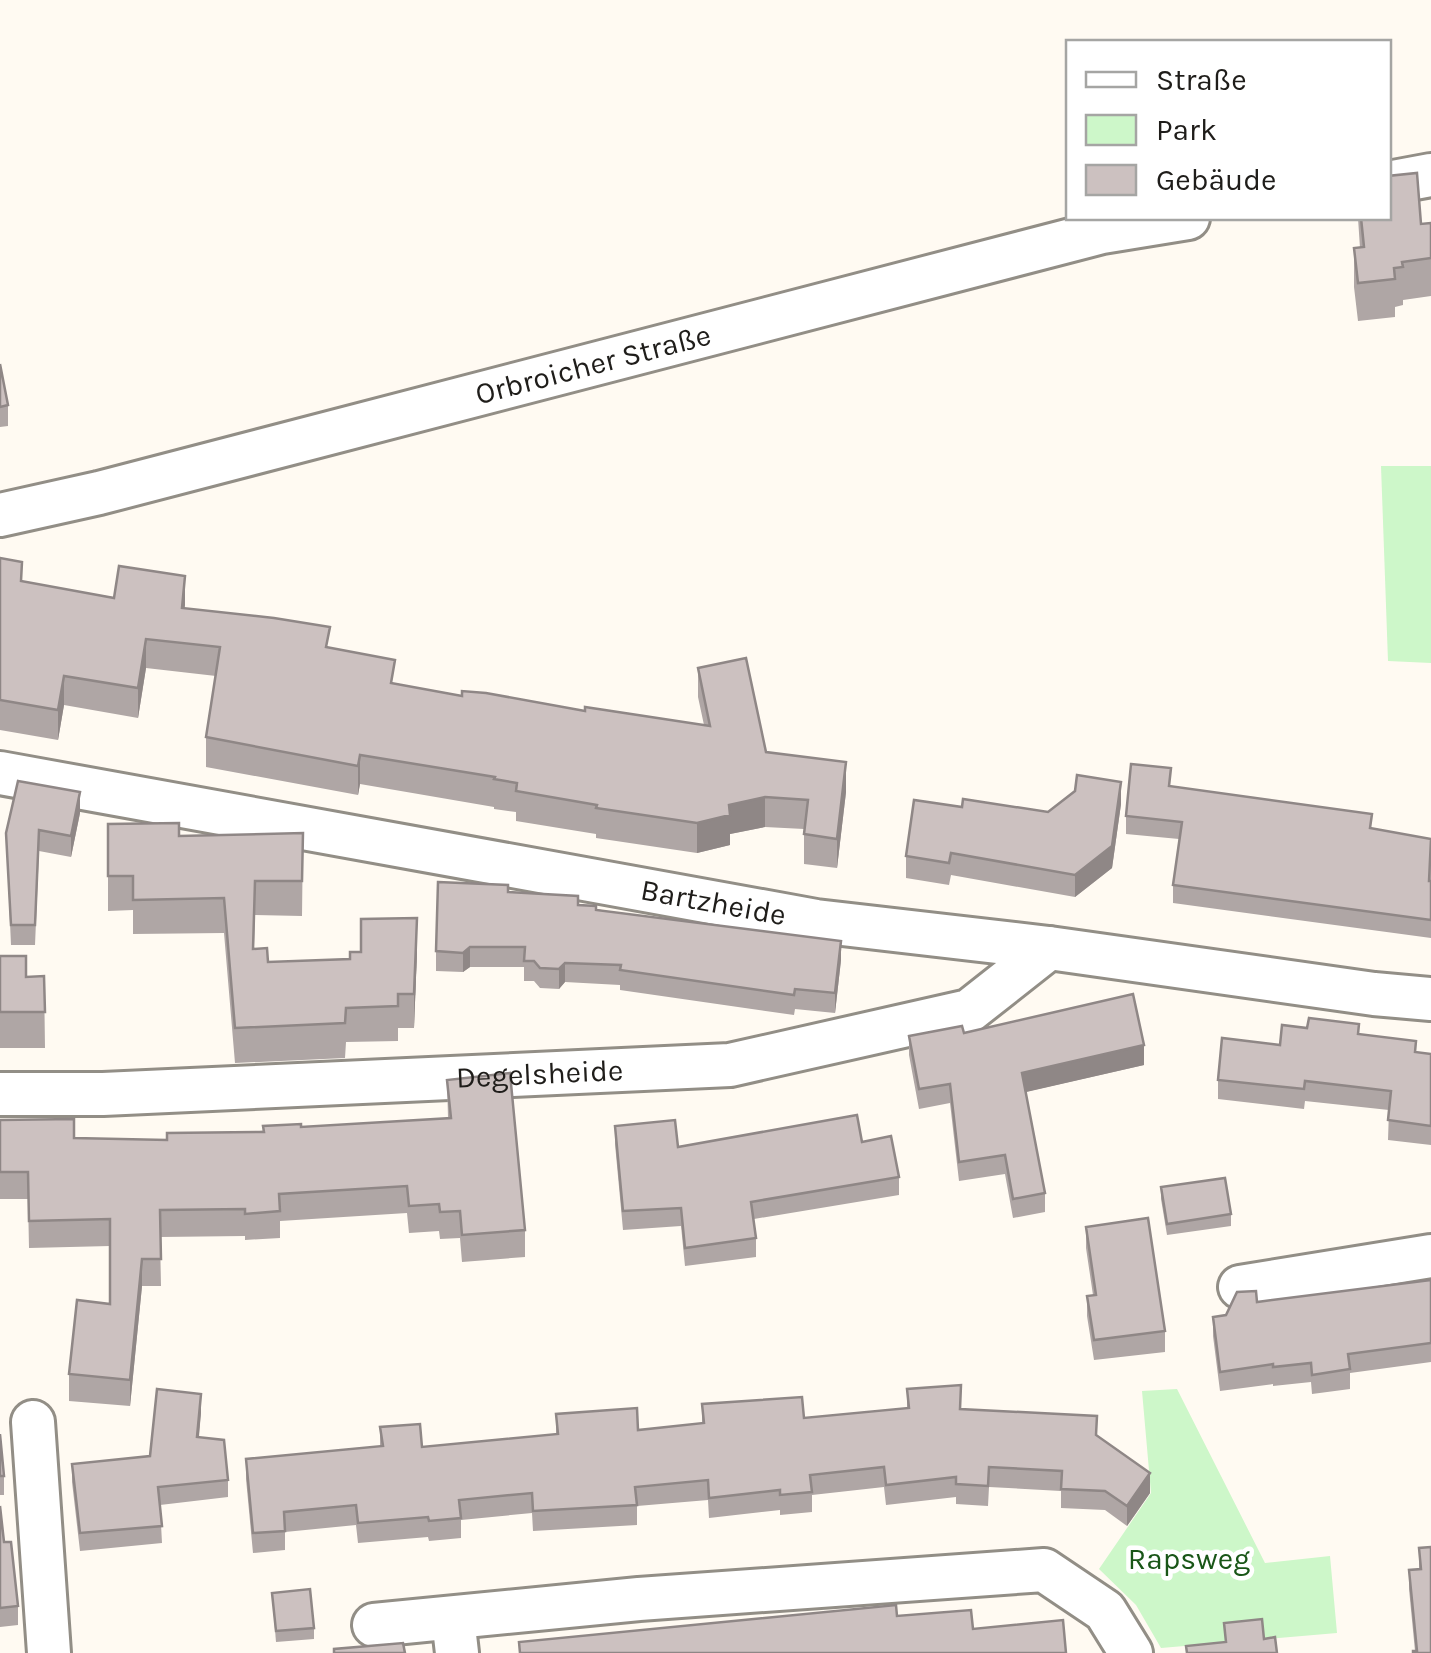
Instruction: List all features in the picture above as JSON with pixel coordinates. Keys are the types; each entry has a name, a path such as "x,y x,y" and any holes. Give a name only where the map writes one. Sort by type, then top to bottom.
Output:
{"street":[{"path":"1391,183 1431,176"},
{"name":"Orbroicher Straße","path":"0,514 99,493 1102,232 1176,220"},
{"name":"Bartzheide","path":"0,773 816,921 1431,999"},
{"name":"Degelsheide","path":"0,1094 103,1094 730,1065 968,1012 1049,948"},
{"path":"1240,1286 1431,1256"},
{"path":"33,1422 49,1653"},
{"path":"374,1626 455,1635 639,1599 1044,1570 1105,1610 1131,1653"}],"green space":[{"path":"1381,466 1431,466 1431,663 1388,661"},
{"name":"Rapsweg","path":"1177,1389 1265,1563 1330,1556 1337,1633 1161,1648 1136,1605 1099,1569 1151,1493 1142,1391"}],"building":[{"path":"1417,173 1421,224 1431,223 1431,258 1402,262 1403,267 1394,268 1395,279 1358,283 1354,248 1364,247 1361,220 1391,220 1391,176"},
{"path":"0,364 8,405 0,407"},
{"path":"0,558 22,562 21,581 114,598 119,566 185,576 182,608 330,627 326,647 395,660 391,683 462,696 462,691 486,693 585,711 585,707 710,726 698,668 746,658 766,752 846,762 837,839 804,834 808,800 765,797 729,805 730,815 697,823 516,791 517,783 495,777 360,755 358,766 206,737 220,647 146,639 138,688 64,676 58,710 0,700"},
{"path":"1131,764 1171,768 1169,786 1372,814 1370,828 1431,839 1431,920 1173,885 1182,822 1126,816"},
{"path":"1077,775 1121,782 1112,846 1075,875 951,853 949,863 906,856 914,800 962,807 963,799 1048,812 1075,791"},
{"path":"18,781 80,792 71,836 39,830 35,925 11,925 6,833"},
{"path":"179,823 179,836 303,833 302,881 255,881 253,949 267,948 268,962 350,959 350,952 361,952 361,919 417,918 414,994 398,994 398,1006 346,1008 345,1023 235,1028 224,898 133,900 133,876 108,876 108,824"},
{"path":"438,882 508,885 508,892 578,896 578,905 596,906 596,910 841,941 835,993 795,989 794,995 620,970 621,965 565,963 559,969 540,968 534,961 524,961 525,947 470,947 463,953 436,951"},
{"path":"0,956 26,956 26,977 44,976 45,1012 0,1012"},
{"path":"1133,994 1144,1045 1022,1073 1045,1193 1013,1199 1005,1155 959,1162 950,1084 919,1089 909,1036 962,1026 964,1033"},
{"path":"1309,1018 1359,1024 1358,1034 1416,1041 1415,1052 1431,1054 1431,1126 1388,1120 1391,1091 1305,1081 1304,1089 1218,1080 1222,1038 1280,1045 1282,1025 1307,1028"},
{"path":"510,1073 525,1230 462,1235 460,1211 440,1212 439,1204 409,1206 407,1186 279,1194 280,1211 245,1214 245,1209 160,1210 161,1259 142,1259 130,1380 69,1374 77,1300 110,1304 110,1219 29,1221 28,1172 0,1172 0,1120 74,1119 74,1138 167,1140 167,1133 264,1132 263,1126 451,1118 447,1080"},
{"path":"857,1115 862,1142 891,1136 899,1177 751,1202 756,1238 685,1248 681,1208 623,1211 615,1126 675,1120 678,1147"},
{"path":"1225,1178 1231,1214 1167,1224 1161,1187"},
{"path":"1148,1218 1165,1331 1094,1340 1087,1296 1096,1295 1086,1227"},
{"path":"1431,1280 1431,1343 1348,1354 1350,1369 1312,1375 1311,1363 1220,1372 1213,1317 1226,1315 1237,1292 1256,1291 1257,1302"},
{"path":"961,1385 960,1409 1097,1416 1096,1435 1150,1473 1127,1506 1105,1491 1061,1489 1062,1471 989,1467 988,1486 956,1484 956,1477 886,1485 884,1467 810,1475 812,1492 780,1495 780,1490 709,1498 708,1480 635,1487 637,1505 533,1511 532,1493 459,1500 461,1518 429,1521 428,1517 358,1523 356,1505 284,1512 285,1531 253,1533 246,1459 383,1446 380,1427 420,1424 422,1447 558,1434 556,1414 637,1408 638,1430 704,1423 702,1404 802,1397 804,1418 909,1408 907,1389"},
{"path":"157,1389 201,1394 197,1437 224,1440 228,1480 158,1487 162,1526 80,1533 72,1464 150,1456"},
{"path":"0,1434 4,1476 0,1476"},
{"path":"0,1506 4,1542 11,1542 18,1606 0,1608"},
{"path":"1431,1547 1431,1653 1413,1653 1417,1651 1409,1570 1421,1569 1419,1548"},
{"path":"310,1589 314,1628 276,1631 272,1593"},
{"path":"896,1605 897,1616 971,1610 973,1629 1063,1620 1066,1653 520,1653 519,1642"},
{"path":"1262,1619 1264,1639 1275,1637 1277,1653 1187,1653 1186,1646 1226,1642 1224,1623"},
{"path":"403,1643 405,1653 334,1653 334,1649"}]}
